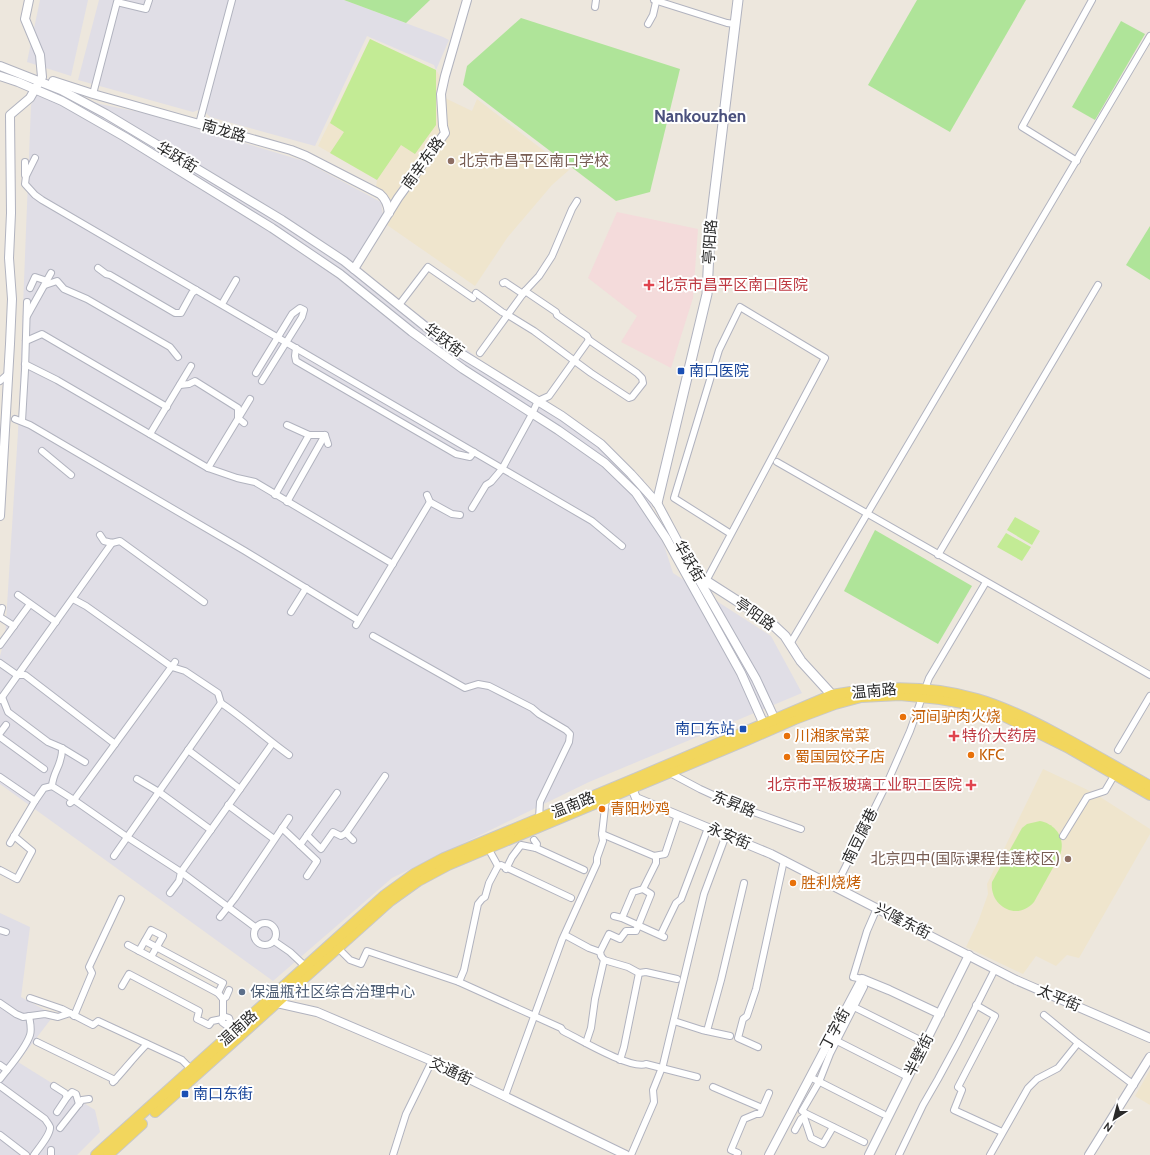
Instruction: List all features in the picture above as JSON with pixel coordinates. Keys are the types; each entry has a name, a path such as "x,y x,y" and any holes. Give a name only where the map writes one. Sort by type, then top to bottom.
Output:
{"main road":[{"name":"亭阳路","path":"657,503 707,294 710,230 738,0"},
{"name":"亭阳路","path":"695,572 706,581 770,622 785,636 801,661 834,700"},
{"name":"温南路","path":"96,1155 192,1070 231,1028 275,1000 306,967 385,895 414,874 444,858 539,818 631,785 670,773 777,723 834,700 923,694 941,691 976,698 1013,712 1072,742 1150,786"},
{"name":"温南路","path":"923,694 940,699 974,705 1004,716 1068,747 1150,795"},
{"name":"温南路","path":"108,1155 275,1000 338,948 390,901 418,881 448,865 606,799 631,785 766,728"}],"street":[{"path":"0,516 12,299 9,258 11,213 10,115 30,98 40,79 40,54 25,19 29,0"},
{"path":"93,94 117,2 146,9 149,0"},
{"path":"199,124 232,0"},
{"name":"南辛东路","path":"354,269 389,213 445,133 443,126 441,94 467,0"},
{"path":"595,7 596,0"},
{"path":"1076,161 1022,128 1092,0"},
{"path":"648,24 653,15 655,1 727,23 735,24"},
{"path":"790,644 1150,36"},
{"name":"华跃街","path":"0,66 40,79 61,90 112,118 282,220 344,261 452,348 562,416 601,444 657,503 756,679 777,723"},
{"name":"华跃街","path":"0,76 62,101 125,137 272,228 340,274 412,332 463,369 605,463 636,493 666,538 741,673 766,728"},
{"name":"南龙路","path":"40,79 291,150 306,156 380,194 384,197 388,204 389,213"},
{"path":"26,176 34,158"},
{"path":"25,162 25,184 42,200 269,331 277,338 592,521 622,546"},
{"path":"480,353 524,292 539,276 552,256 577,200"},
{"path":"399,305 428,267 508,315 629,398 632,397 642,383 642,378 637,373 557,316 556,312 524,292 505,282 503,283"},
{"path":"98,268 175,313 181,313 192,293 196,290"},
{"path":"26,318 52,274"},
{"path":"30,288 35,276 46,283 57,281 64,289 87,299 170,347 178,357"},
{"path":"222,304 236,280"},
{"path":"938,554 1098,285"},
{"path":"22,422 27,302"},
{"path":"706,581 825,358 740,307 719,350 674,498 731,534"},
{"path":"256,373 292,314 300,308 304,310 302,317 262,381"},
{"path":"26,341 42,334 167,407"},
{"path":"472,508 486,485 491,482 502,469 538,401 549,396 589,340"},
{"path":"296,348 296,361 456,454 470,457 474,452"},
{"path":"25,364 57,380 208,468 237,478 255,482 393,564"},
{"path":"150,434 191,366"},
{"path":"0,381 8,374"},
{"path":"180,385 189,384 195,381 238,408 238,418"},
{"path":"208,468 250,399"},
{"path":"238,418 244,423"},
{"path":"15,419 30,425 306,588 357,623 430,502"},
{"path":"287,425 309,435 325,435"},
{"path":"275,495 309,435"},
{"path":"325,435 328,444"},
{"path":"287,502 325,435"},
{"path":"42,451 71,475"},
{"path":"777,462 1150,675"},
{"path":"427,495 430,502 452,514 460,515"},
{"path":"100,535 104,541 112,543 120,541 204,602"},
{"path":"85,762 62,748 48,742 8,712 1,698 112,543"},
{"name":"南豆腐巷","path":"836,886 888,781 910,731 929,678 986,582"},
{"path":"291,612 306,588"},
{"path":"18,595 56,622"},
{"path":"73,598 218,693 221,703 240,715 272,744 289,754"},
{"path":"0,645 30,604"},
{"path":"1,613 14,626"},
{"path":"373,636 465,688 478,684 490,686 532,708 570,734 569,742 540,802 539,818"},
{"path":"0,663 17,675 25,675 115,744"},
{"path":"72,801 173,664"},
{"path":"1118,750 1150,696"},
{"path":"114,856 221,703"},
{"path":"0,733 6,725"},
{"path":"0,737 44,769"},
{"path":"170,893 179,881 181,872 272,744"},
{"path":"52,786 53,778 62,757 62,748"},
{"path":"188,750 240,788"},
{"name":"东昇路","path":"670,773 737,806 801,829"},
{"path":"1064,836 1087,797 1105,791 1115,774"},
{"path":"307,835 321,849 333,832 341,836 346,833 385,776"},
{"path":"0,777 35,801"},
{"path":"137,779 159,792 211,830"},
{"name":"永安街","path":"631,785 636,798 784,860 836,886"},
{"path":"52,786 72,801 181,872 255,927"},
{"path":"10,843 44,788 52,786"},
{"path":"300,845 337,793"},
{"path":"505,1096 565,935 597,863 602,841 606,799"},
{"path":"228,805 274,839"},
{"path":"602,834 654,856 666,854 678,815"},
{"path":"220,917 227,906 235,898 289,818"},
{"path":"282,828 317,861 307,876"},
{"path":"614,916 663,936 676,903 681,899 708,828"},
{"path":"346,833 353,840"},
{"path":"631,1155 654,1102 654,1090 674,1021 704,894 726,835"},
{"path":"0,870 17,879 32,851 14,836"},
{"path":"534,840 536,848"},
{"path":"506,869 512,857 521,845 536,848 584,870"},
{"path":"488,848 498,866"},
{"path":"643,889 656,863 656,856"},
{"path":"758,1047 738,1038 743,1019 747,1016 756,989 784,860"},
{"path":"498,866 501,865 506,869 571,898"},
{"path":"459,982 464,970 478,904 485,897 489,884 498,866"},
{"path":"707,1030 721,980 744,883"},
{"name":"兴隆东街","path":"836,886 969,956"},
{"path":"622,918 633,892 643,889 652,894 636,932 626,931 620,939 609,934 600,952 604,960 628,967 639,973 646,972 677,979"},
{"path":"72,1014 92,973 89,967 120,899"},
{"path":"877,908 853,977 863,984 889,990 940,1014"},
{"path":"261,923 271,924 274,927 276,934 274,941 267,945 260,944 254,939 253,935 255,927 261,923"},
{"path":"139,951 151,930 163,936 151,957"},
{"path":"565,935 589,948 600,952"},
{"path":"145,941 223,983 218,993"},
{"path":"274,941 290,952 306,967"},
{"path":"128,945 218,993 223,999"},
{"path":"338,948 350,960 361,964 367,951 459,982 561,1028 563,1031 620,1060 642,1065 646,1064 697,1077"},
{"name":"太平街","path":"969,956 1044,992 1150,1038"},
{"name":"半壁街","path":"869,1155 969,956"},
{"path":"586,1043 591,1028 595,1000 604,960"},
{"path":"899,1155 923,1105 938,1079 994,969"},
{"path":"620,1060 639,973"},
{"path":"122,986 129,974 198,1011 197,1019 209,1025 212,1021 222,1018 229,1018 231,1028"},
{"path":"833,1126 824,1144 812,1138 805,1115 802,1111 819,1082 854,1007 863,984"},
{"name":"丁字街","path":"769,1155 810,1077 863,984"},
{"path":"222,1018 223,999 226,997 229,990"},
{"path":"30,998 62,1008 93,1025 98,1021 182,1060 192,1070"},
{"name":"交通街","path":"275,1000 317,1012 432,1061 626,1155"},
{"path":"0,1002 16,1014 23,1016 45,1014 58,1017 72,1014"},
{"path":"976,1005 995,1016 958,1087 962,1090 954,1110 1002,1132"},
{"path":"854,1007 920,1040"},
{"path":"1044,1015 1078,1043 1134,1085"},
{"path":"0,1079 22,1049 30,1035 31,1026 29,1016"},
{"path":"674,1021 730,1036"},
{"path":"837,1041 904,1075"},
{"path":"37,1042 43,1048 114,1081 147,1044"},
{"path":"990,1155 1028,1088 1037,1079 1058,1068 1078,1043"},
{"path":"1089,1155 1134,1085 1150,1057"},
{"path":"393,1155 406,1114 432,1061"},
{"path":"0,1065 7,1070"},
{"path":"810,1077 883,1114"},
{"path":"0,1086 44,1119 50,1127"},
{"path":"54,1086 65,1093 67,1097"},
{"path":"713,1087 762,1108"},
{"path":"57,1112 72,1092 76,1094 79,1104"},
{"path":"737,1155 738,1153 731,1150 744,1119 760,1114 769,1093"},
{"path":"50,1127 57,1125 61,1129 82,1100 89,1099"},
{"path":"805,1115 833,1126 864,1142"},
{"path":"795,1130 805,1115"},
{"path":"34,1155 49,1132 50,1127"},
{"path":"0,1135 26,1155"}],"shaded area":[{"path":"40,0 88,0 71,76 27,62"},
{"path":"99,0 344,0 449,40 436,70 434,65 367,36 315,146 210,117 206,113 198,110 193,112 78,80"},
{"name":"北京市昌平区南口学校","path":"370,39 436,70 440,76 447,99 472,111 477,99 569,170 552,185 507,238 475,286 387,225 393,202 376,187 377,180 318,146"},
{"path":"43,84 100,104 144,113 304,161 381,202 383,215 353,265 359,271 643,479 673,573 771,636 802,693 589,782 392,878 273,981 0,784 0,656 5,637 18,432 31,105"},
{"path":"617,212 698,229 693,298 671,368 621,342 637,316 588,278"},
{"name":"北京四中(国际课程佳莲校区)","path":"1043,769 1094,793 1150,829 1150,834 1079,958 1067,955 1056,966 1036,956 1023,974 966,947 978,922 988,894 987,884"},
{"path":"0,913 30,927 21,997 54,1015 18,1062 95,1110 100,1132 77,1155 0,1155"},
{"path":"1150,1070 1150,1105 1135,1096"}],"green space":[{"path":"344,0 430,0 406,23"},
{"path":"917,0 1026,0 950,132 868,85"},
{"path":"521,18 680,69 650,192 616,201 463,85 467,66"},
{"path":"1121,21 1145,34 1095,120 1072,107"},
{"path":"370,39 436,70 436,125 415,154 401,145 377,180 330,153 344,132 330,123"},
{"path":"1150,226 1150,280 1126,265"},
{"path":"1015,517 1040,531 1032,545 1007,530"},
{"path":"875,530 972,586 938,644 844,591"},
{"path":"1006,533 1031,547 1022,561 997,547"},
{"path":"1040,821 1051,825 1055,829 1061,838 1062,849 1034,902 1027,908 1020,911 1012,911 999,904 992,891 992,882 1022,828 1027,824"}],"place":[{"name":"北京市昌平区南口学校","path":"451,161"},
{"name":"北京市昌平区南口医院","path":"649,285"},
{"name":"南口医院","path":"681,371"},
{"name":"河间驴肉火烧","path":"903,717"},
{"name":"南口东站","path":"743,729"},
{"name":"川湘家常菜","path":"787,736"},
{"name":"特价大药房","path":"954,736"},
{"name":"KFC","path":"971,755"},
{"name":"蜀国园饺子店","path":"787,757"},
{"name":"北京市平板玻璃工业职工医院","path":"971,785"},
{"name":"青阳炒鸡","path":"602,809"},
{"name":"北京四中(国际课程佳莲校区)","path":"1068,859"},
{"name":"胜利烧烤","path":"793,883"},
{"name":"保温瓶社区综合治理中心","path":"242,992"},
{"name":"南口东街","path":"185,1094"}],"district":[{"name":"Nankouzhen","path":"700,116"}]}
